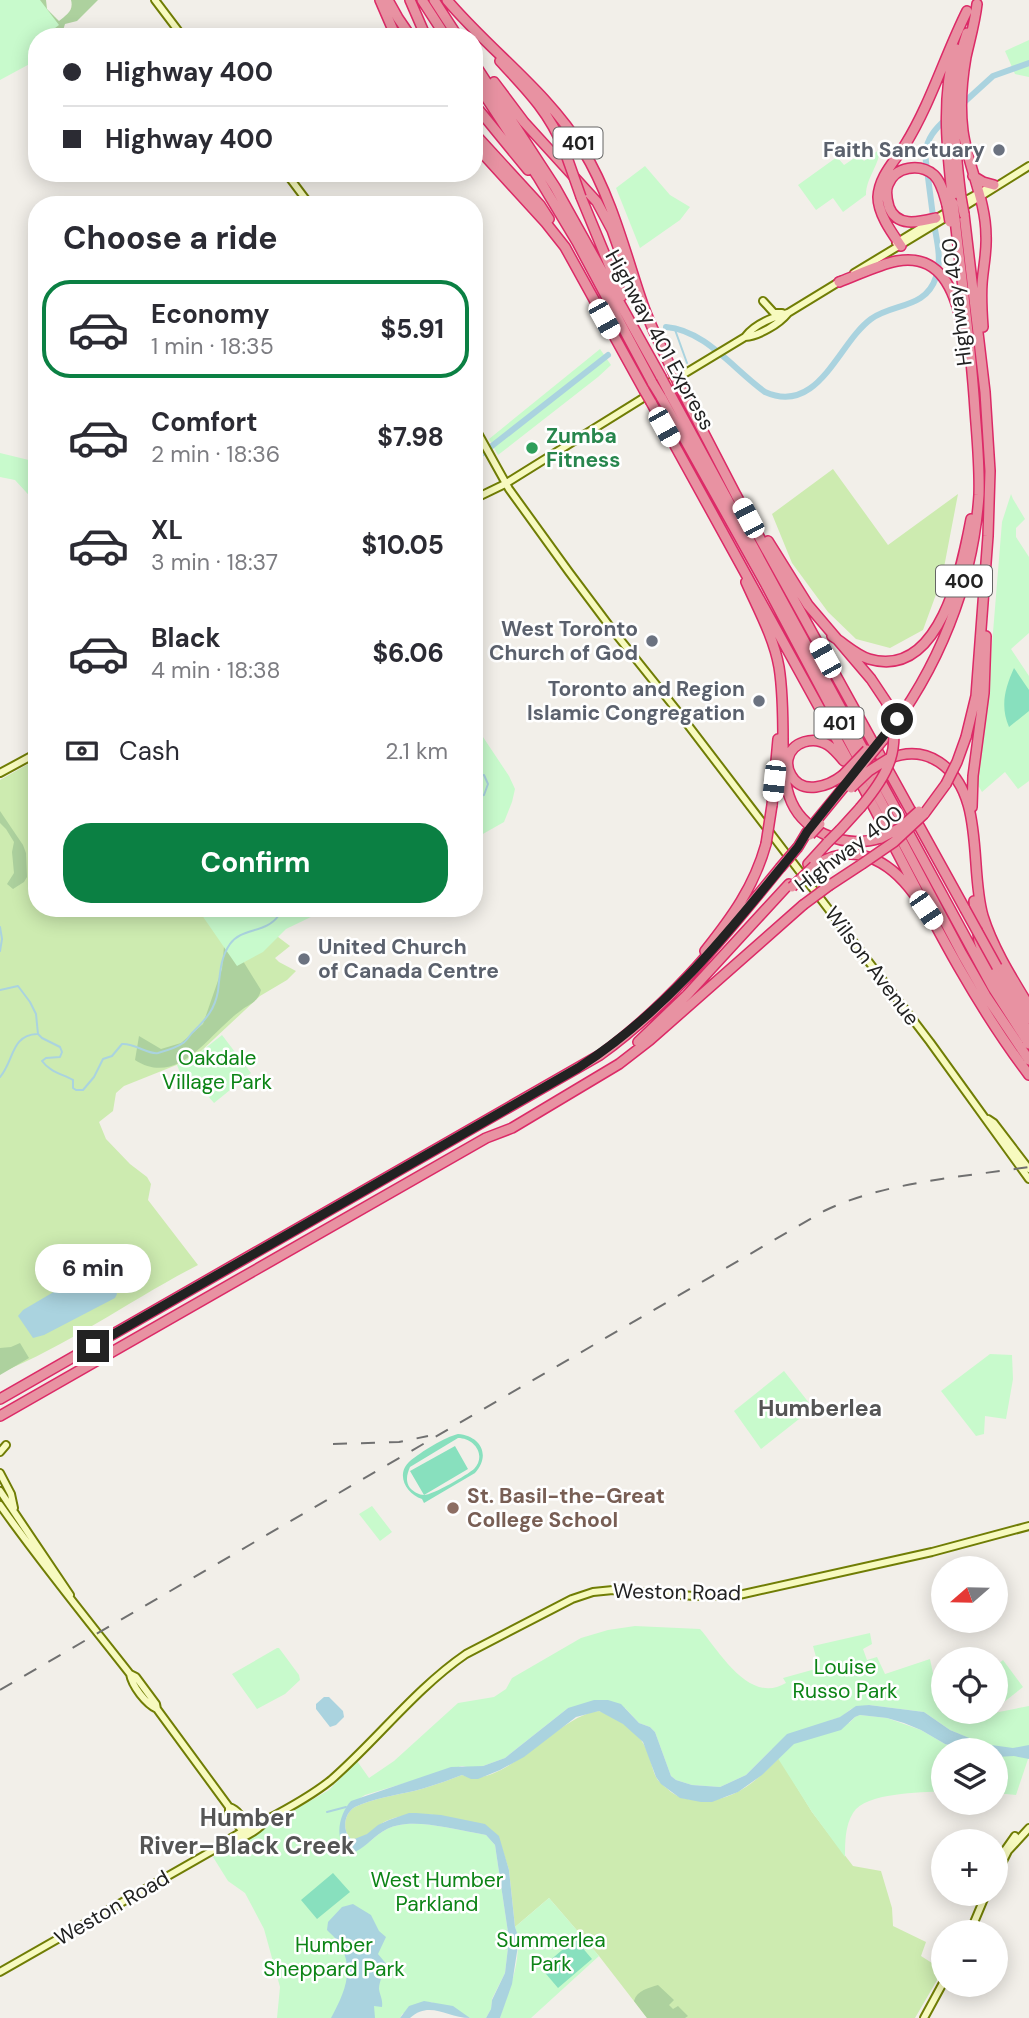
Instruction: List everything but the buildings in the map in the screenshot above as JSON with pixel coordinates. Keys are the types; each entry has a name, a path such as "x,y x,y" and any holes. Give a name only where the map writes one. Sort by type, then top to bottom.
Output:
{"highway":[{"path":"380,0 392,28"},
{"path":"388,0 405,28"},
{"path":"410,0 422,28"},
{"path":"422,0 440,28"},
{"path":"434,0 451,28"},
{"name":"401","path":"447,0 473,28"},
{"path":"973,5 975,21 955,96 954,121 965,141 986,236 981,300 985,391"},
{"path":"896,242 878,198 885,174 906,144 931,96 973,5"},
{"name":"Highway 400","path":"0,1399 578,1068 633,1029 717,946 897,719 937,652 956,606 971,553 978,507 978,444 954,202 954,53 973,5"},
{"path":"462,18 471,28"},
{"name":"401","path":"483,38 548,103 583,150 604,189 641,302 679,385 831,670 1029,1019"},
{"path":"483,41 551,120 632,324"},
{"path":"483,71 524,122 597,202 612,230 641,302"},
{"name":"Highway 401 Express","path":"483,74 555,187 661,376 665,395 1024,1044 1025,1060"},
{"name":"Highway 401 Express","path":"483,93 577,242 653,384 665,395"},
{"path":"483,115 551,199"},
{"path":"483,143 540,205 562,237 565,247"},
{"name":"401","path":"483,154 524,197 565,247 982,1007 1024,1044"},
{"path":"932,222 914,223 900,220 892,213 888,202 888,185 892,178 904,170 917,167 934,175 954,202 956,219"},
{"path":"973,175 983,183 994,185"},
{"name":"Highway 400","path":"0,1416 486,1138 512,1128 619,1064 650,1040 803,905 894,842 922,812 944,783 965,737 973,711 988,536 990,471 985,391 956,219"},
{"path":"839,282 896,261 908,260 931,267 949,285 956,300 971,365"},
{"path":"832,636 868,659 890,662 904,659 922,649 932,637 946,610 971,520 978,444"},
{"path":"486,1138 612,1062 670,1013 811,865 880,783 891,759 894,732 887,703 871,679 808,605 729,480"},
{"path":"988,536 984,693 972,787 975,851 980,904 985,921 1029,1006"},
{"path":"732,548 778,663 782,703 783,772 788,795 797,812 814,828 839,840 858,842 881,838 922,812"},
{"path":"684,981 737,909 760,864 772,805 782,703"},
{"path":"861,785 838,754 822,743 804,741 789,756 788,765 793,779 803,786 820,787 847,781 869,771 888,759 908,753 921,754 941,763 963,789 975,851"},
{"path":"954,776 967,821 979,941 1024,1044"},
{"path":"811,865 838,855 858,854 875,859 900,876 934,922"},
{"name":"401","path":"1025,1060 1029,1075"}],"main road":[{"path":"155,0 176,28"},
{"path":"483,494 745,337 752,337 775,324 788,313 877,258 896,242 1029,166"},
{"path":"979,195 1004,181"},
{"path":"877,258 896,242"},
{"path":"763,301 774,313 788,313"},
{"name":"Wilson Avenue","path":"483,441 506,481 573,575 926,1036 1029,1179"},
{"path":"0,773 28,758"},
{"name":"Wilson Avenue","path":"984,1115 1029,1169"},
{"path":"0,1452 6,1445"},
{"path":"0,1473 11,1494 15,1513"},
{"path":"0,1491 75,1603"},
{"path":"0,1505 130,1674 138,1690 152,1707 157,1709 229,1807 235,1809 247,1824 248,1831"},
{"name":"Weston Road","path":"0,1972 226,1841 248,1831 262,1820 292,1806 330,1780 455,1661 582,1595 613,1590 694,1596 739,1595 932,1552 1029,1523"},
{"path":"1008,1844 1029,1822"},
{"path":"1008,1851 1029,1828"},
{"path":"924,2018 935,1997"}],"green space":[{"path":"0,0 40,0 59,25 55,28 28,28 28,65 0,80"},
{"path":"17,0 46,0 47,9 59,21 70,10 71,0 98,0 77,21 65,24 64,28 50,28"},
{"path":"1029,40 1029,77 1015,74 1005,51"},
{"path":"880,149 866,195 843,212 833,198 816,210 798,185 837,157 844,165 859,155 864,161"},
{"path":"645,166 670,195 690,207 680,220 640,248 616,188"},
{"path":"600,349 611,365 498,455 489,439"},
{"path":"0,453 28,460 28,494 15,480 0,477"},
{"path":"833,469 888,545 958,494 942,578 923,630 890,648 856,639 828,612 792,563 772,514"},
{"path":"1011,494 1025,519 1016,528 1016,537 1029,557 1029,633 1011,649 1029,676 1029,781 1018,789 1005,772 982,792 975,780 991,657 1002,522"},
{"path":"1014,668 1029,690 1029,711 1009,727 1005,697"},
{"path":"483,737 515,789 504,822 483,834"},
{"path":"28,764 28,917 252,917 290,946 275,958 296,971 287,980 260,996 199,1053 184,1062 124,1086 116,1093 113,1111 99,1122 106,1139 147,1177 151,1184 148,1200 198,1265 51,1349 0,1373 0,780"},
{"path":"0,811 26,853 27,877 13,889 7,884 14,873 14,842 0,823"},
{"path":"203,917 311,917 286,929 263,952 237,966"},
{"path":"281,928 243,961 261,990 255,1001 179,1063 151,1067 135,1060 139,1036 161,1049 181,1043 203,1024 222,969 225,935"},
{"name":"Oakdale Village Park","path":"222,1035 251,1073 214,1103 193,1079 183,1080 177,1065 199,1053"},
{"path":"20,1343 29,1358 0,1375 0,1348"},
{"path":"990,1354 1012,1355 1013,1379 1006,1419 985,1416 984,1434 976,1436 941,1391"},
{"path":"784,1371 813,1408 761,1449 734,1411"},
{"path":"458,1434 478,1442 483,1453 480,1466 475,1473 424,1503 407,1488 403,1472 410,1461 440,1441","holes":["458,1438 474,1444 479,1453 478,1464 474,1469 428,1494 420,1494 410,1488 407,1483 410,1467"]},
{"path":"455,1446 468,1469 424,1495 410,1471"},
{"path":"372,1506 392,1532 380,1541 359,1514"},
{"name":"West Humber Parkland","path":"635,1626 700,1629 737,1673 760,1687 773,1688 786,1683 783,1678 819,1668 813,1646 870,1633 872,1644 863,1649 867,1660 877,1657 885,1674 930,1659 931,1717 924,1712 869,1705 851,1709 841,1717 831,1720 849,1723 860,1715 887,1718 935,1738 931,1738 931,1792 881,1797 860,1806 848,1823 845,1857 812,1812 772,1749 746,1775 720,1787 692,1785 671,1776 655,1732 639,1723 625,1708 568,1708 505,1758 483,1766 462,1766 365,1795 346,1807 343,1843 355,1851 387,1829 407,1824 431,1825 486,1835 495,1845 509,1939 505,1973 486,2018 470,2018 431,2002 402,2014 400,2018 277,2018 280,1987 264,1929 245,1893 228,1881 213,1857 329,1790 357,1761 369,1778 394,1761 458,1703 494,1697 506,1689 512,1678 581,1638"},
{"path":"277,1648 299,1675 300,1680 285,1694 257,1709 232,1674"},
{"path":"1008,1667 1023,1687 1008,1699"},
{"name":"West Humber Parkland","path":"1029,1706 1029,1756 1016,1795 1008,1794 1008,1738 968,1738 941,1724 1008,1724 1008,1710"},
{"path":"599,1711 634,1732 644,1744 657,1779 671,1792 683,1798 709,1800 732,1795 752,1783 779,1758 812,1812 853,1866 881,1871 892,1908 893,1926 926,1942 921,1956 931,1962 931,1991 915,2018 647,2018 549,1898 515,1927 509,1870 498,1836 443,1816 415,1814 386,1821 368,1834 352,1840 349,1837 345,1828 346,1818 355,1807 376,1799 426,1788 462,1775 478,1777 495,1773 583,1716"},
{"path":"333,1873 350,1892 317,1919 301,1900"},
{"name":"Summerlea Park","path":"549,1898 599,1956 531,2018 500,2018 517,1962 515,1927"},
{"path":"575,1939 592,1959 558,1988 541,1968"},
{"path":"658,1985 674,2000 669,2005 673,2009 678,2006 688,2016 647,2018 634,2001 647,1988"}],"water":[{"path":"98,1266 104,1267 117,1294 115,1298 44,1335 33,1338 18,1316 23,1310"},
{"path":"324,1697 329,1697 343,1711 344,1717 330,1727 316,1709 316,1704"},
{"path":"594,1700 621,1704 639,1723 655,1732 671,1776 692,1785 720,1787 746,1775 787,1734 840,1717 856,1706 869,1705 924,1712 931,1717 931,1724 941,1724 969,1738 935,1738 904,1723 860,1715 841,1730 794,1744 762,1775 738,1792 712,1802 701,1802 680,1798 661,1784 643,1742 623,1724 599,1711 576,1717 524,1757 478,1779 462,1775 426,1788 376,1799 355,1807 348,1814 345,1823 352,1840 367,1834 378,1825 409,1813 441,1815 485,1824 499,1836 509,1870 515,1927 519,1939 512,1984 500,2018 486,2018 505,1973 509,1939 495,1845 486,1835 431,1825 407,1824 387,1829 355,1852 341,1840 341,1819 351,1801 451,1767 483,1766 505,1758 568,1708"},
{"path":"1029,1745 1029,1759 1008,1756 1008,1747"},
{"path":"353,1904 371,1915 379,1931 386,1937 378,1954 388,1966 379,1986 382,2007 374,2006 375,2018 331,2018 346,1984 347,1967 341,1945 327,1930 328,1922 342,1907"},
{"path":"424,2001 453,2006 470,2018 425,2010 410,2018 400,2018 409,2006"}],"waterway":[{"path":"960,106 993,76 1029,63"},
{"path":"666,327 694,335 765,392 784,397 800,394 814,386 871,319 925,295 936,277 938,244 925,154 932,134 947,118"},
{"path":"674,327 687,363"},
{"path":"483,453 608,355"},
{"path":"483,775 488,784 483,795"},
{"path":"0,990 18,986 36,1014 38,1034 60,1047 62,1052 60,1057 42,1061 52,1070 73,1080 73,1088 83,1090 94,1077 103,1059 112,1056 122,1044 158,1053 184,1042 212,1008 217,997 222,961 230,944 241,935 268,925 277,917"},
{"path":"0,927 0,951"},
{"path":"0,1077 22,1039 37,1034"},
{"path":"327,1812 346,1807"}],"railway":[{"path":"0,1690 824,1211 847,1201 898,1187 1029,1167"},
{"path":"333,1444 399,1442 428,1436"}],"place":[{"name":"Faith Sanctuary","path":"999,150"},
{"name":"Zumba Fitness","path":"532,448"},
{"name":"West Toronto Church of God","path":"652,641"},
{"name":"Toronto and Region Islamic Congregation","path":"759,701"},
{"name":"United Church of Canada Centre","path":"304,959"},
{"name":"St. Basil-the-Great College School","path":"453,1508"}],"district":[{"name":"Humberlea","path":"820,1408"},
{"name":"Humber River–Black Creek","path":"247,1831"}],"route":[{"path":"93,1346 578,1068 616,1043 654,1011 717,946 897,719"}],"park label":[{"name":"Louise Russo Park","path":"845,1679"},
{"name":"Humber Sheppard Park","path":"334,1957"}]}
